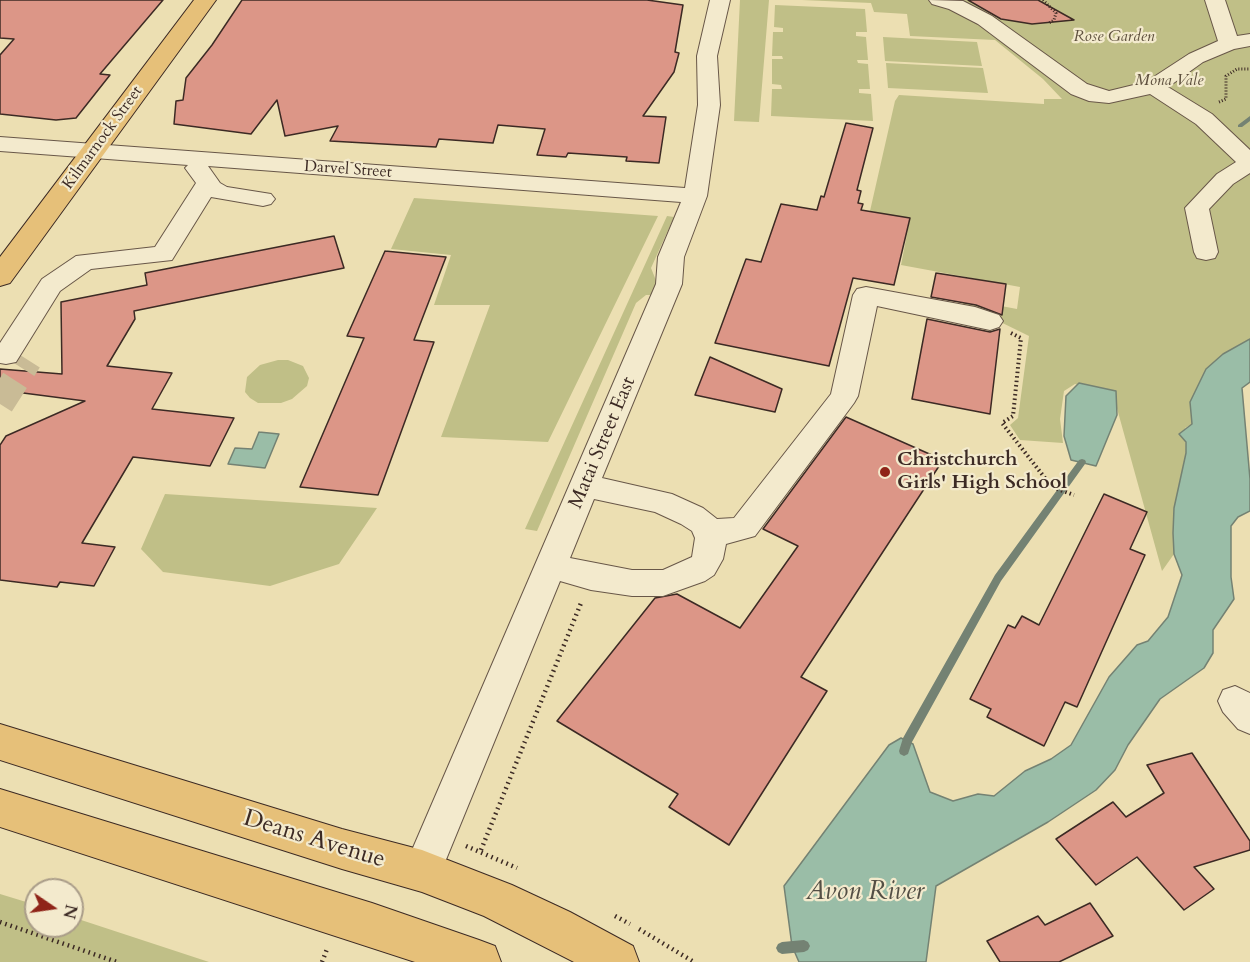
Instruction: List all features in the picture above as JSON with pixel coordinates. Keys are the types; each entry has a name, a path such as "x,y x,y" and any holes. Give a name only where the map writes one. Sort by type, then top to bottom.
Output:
{"main road":[{"name":"Kilmarnock Street","path":"0,277 205,0"},
{"name":"Deans Avenue","path":"0,742 342,849 422,871 496,900 555,927 617,962"},
{"path":"0,808 372,925 479,962"}],"street":[{"name":"Matai Street East","path":"422,871 669,284 671,257 695,196 709,105 706,76 707,56 711,34 718,17 720,0"},
{"path":"939,0 956,5 986,20 1088,94 1109,97 1154,87 1196,58 1229,44 1250,40"},
{"path":"1215,0 1229,44"},
{"path":"1154,87 1193,113 1250,162 1225,179 1197,208 1206,252"},
{"name":"Darvel Street","path":"0,144 695,196"},
{"path":"11,356 51,285 85,262 164,254 196,195 198,159"},
{"path":"196,195 212,188 226,194 263,199"},
{"path":"708,531 726,532 744,528 844,396 866,295 975,315 990,321"},
{"path":"551,565 591,577 632,583 663,583 703,566 711,538 703,524 679,508 585,486"}],"path":[{"path":"1043,0 1056,13 1054,20 1049,23"},
{"path":"1193,113 1226,99 1226,76 1231,71 1250,69"},
{"path":"990,321 1021,338 1013,416 1002,423 1052,487 1074,495"},
{"path":"480,850 591,577"},
{"path":"0,922 117,962"},
{"path":"322,962 330,944"}],"green space":[{"path":"740,0 769,0 759,122 734,121"},
{"path":"802,0 1250,0 1250,339 1241,345 1192,409 1192,424 1185,428 1186,453 1174,508 1174,554 1162,571 1113,394 1075,384 1064,391 1060,419 1063,443 1020,440 1010,425 1018,418 1029,336 978,311 962,308 964,299 1017,309 1020,287 901,265 910,219 870,211 895,101 899,95 1044,104 1044,99 1062,99 1043,79 995,40 910,36 907,14 874,12 871,3"},
{"path":"775,5 865,9 867,32 856,32 856,36 866,37 868,60 857,60 858,63 868,64 870,89 859,89 859,93 871,94 873,121 771,116 772,89 782,89 781,85 772,84 772,59 783,59 782,56 772,56 773,32 783,32 783,28 774,27"},
{"path":"883,37 977,42 982,66 885,61"},
{"path":"886,63 983,68 988,93 888,88"},
{"path":"414,198 658,216 548,442 441,437 490,305 434,305 451,255 391,249"},
{"path":"667,216 674,217 651,268 657,283 653,295 646,295 636,303 537,531 525,529"},
{"path":"288,360 303,366 309,378 307,386 292,399 281,403 258,403 245,392 247,377 260,365"},
{"path":"165,494 377,508 339,564 270,586 163,572 141,549"},
{"path":"0,894 24,901 24,938 84,938 84,921 209,962 0,962"}],"water":[{"name":"Avon River","path":"1250,339 1250,382 1242,388 1250,479 1250,511 1238,517 1231,526 1231,577 1234,599 1213,630 1213,653 1204,668 1160,699 1128,745 1115,770 1096,790 1048,822 936,886 926,962 799,962 792,946 784,886 889,745 901,738 913,744 930,792 953,801 978,794 994,796 1025,771 1051,759 1071,745 1109,677 1137,645 1148,641 1168,617 1182,575 1174,554 1173,533 1174,508 1186,453 1186,442 1179,434 1192,424 1190,402 1206,369 1223,354"},
{"path":"1079,383 1116,391 1117,415 1096,466 1071,460 1064,436 1066,396"},
{"path":"259,432 279,434 265,468 228,464 235,448 252,449"}],"building":[{"path":"0,0 163,0 100,74 110,75 76,118 56,120 0,114 0,55 14,39 0,38"},
{"path":"242,0 647,0 683,5 675,52 679,53 674,72 643,116 666,117 659,163 626,161 627,157 568,153 566,157 537,155 545,129 498,125 493,143 439,139 436,147 330,141 338,126 285,136 277,100 251,134 174,124 176,101 183,100 186,78 212,45"},
{"path":"968,0 1038,0 1074,20 1032,24 1001,19"},
{"path":"846,123 873,128 857,190 861,191 858,203 863,204 861,210 910,218 894,285 853,278 829,366 715,343 746,259 761,262 781,204 817,210 821,196 824,197"},
{"path":"334,236 344,268 134,311 135,319 107,366 172,373 152,409 234,418 210,466 133,457 82,543 115,547 94,586 60,582 57,587 0,580 0,445 6,436 85,401 0,390 0,369 62,374 61,302 147,285 145,273"},
{"path":"385,251 446,257 414,340 434,342 378,495 300,487 364,338 347,336"},
{"path":"936,273 1006,284 1002,315 976,305 931,297"},
{"path":"927,319 990,332 1000,329 990,414 912,399"},
{"path":"710,357 782,389 775,412 695,395"},
{"path":"846,417 943,460 801,677 827,691 729,845 669,807 678,794 557,721 655,598 677,594 740,628 798,546 763,529"},
{"path":"1104,494 1147,512 1130,549 1145,555 1077,707 1065,702 1044,746 987,717 991,709 970,699 1008,625 1015,628 1022,616 1039,625"},
{"path":"1192,753 1250,841 1250,850 1194,867 1214,889 1184,910 1137,857 1096,885 1056,839 1113,802 1126,817 1164,793 1147,765"},
{"path":"1090,903 1113,936 1059,962 1000,962 987,941 1038,916 1045,925"}],"waterway":[{"path":"1240,126 1250,118"},
{"path":"904,751 907,741 998,578 1082,462"},
{"path":"782,948 804,946"}],"tunnel":[{"path":"0,404 28,360"}],"place":[{"name":"Christchurch Girls' High School","path":"885,472"}],"park label":[{"name":"Rose Garden","path":"1114,37"},
{"name":"Mona Vale","path":"1169,81"}]}
